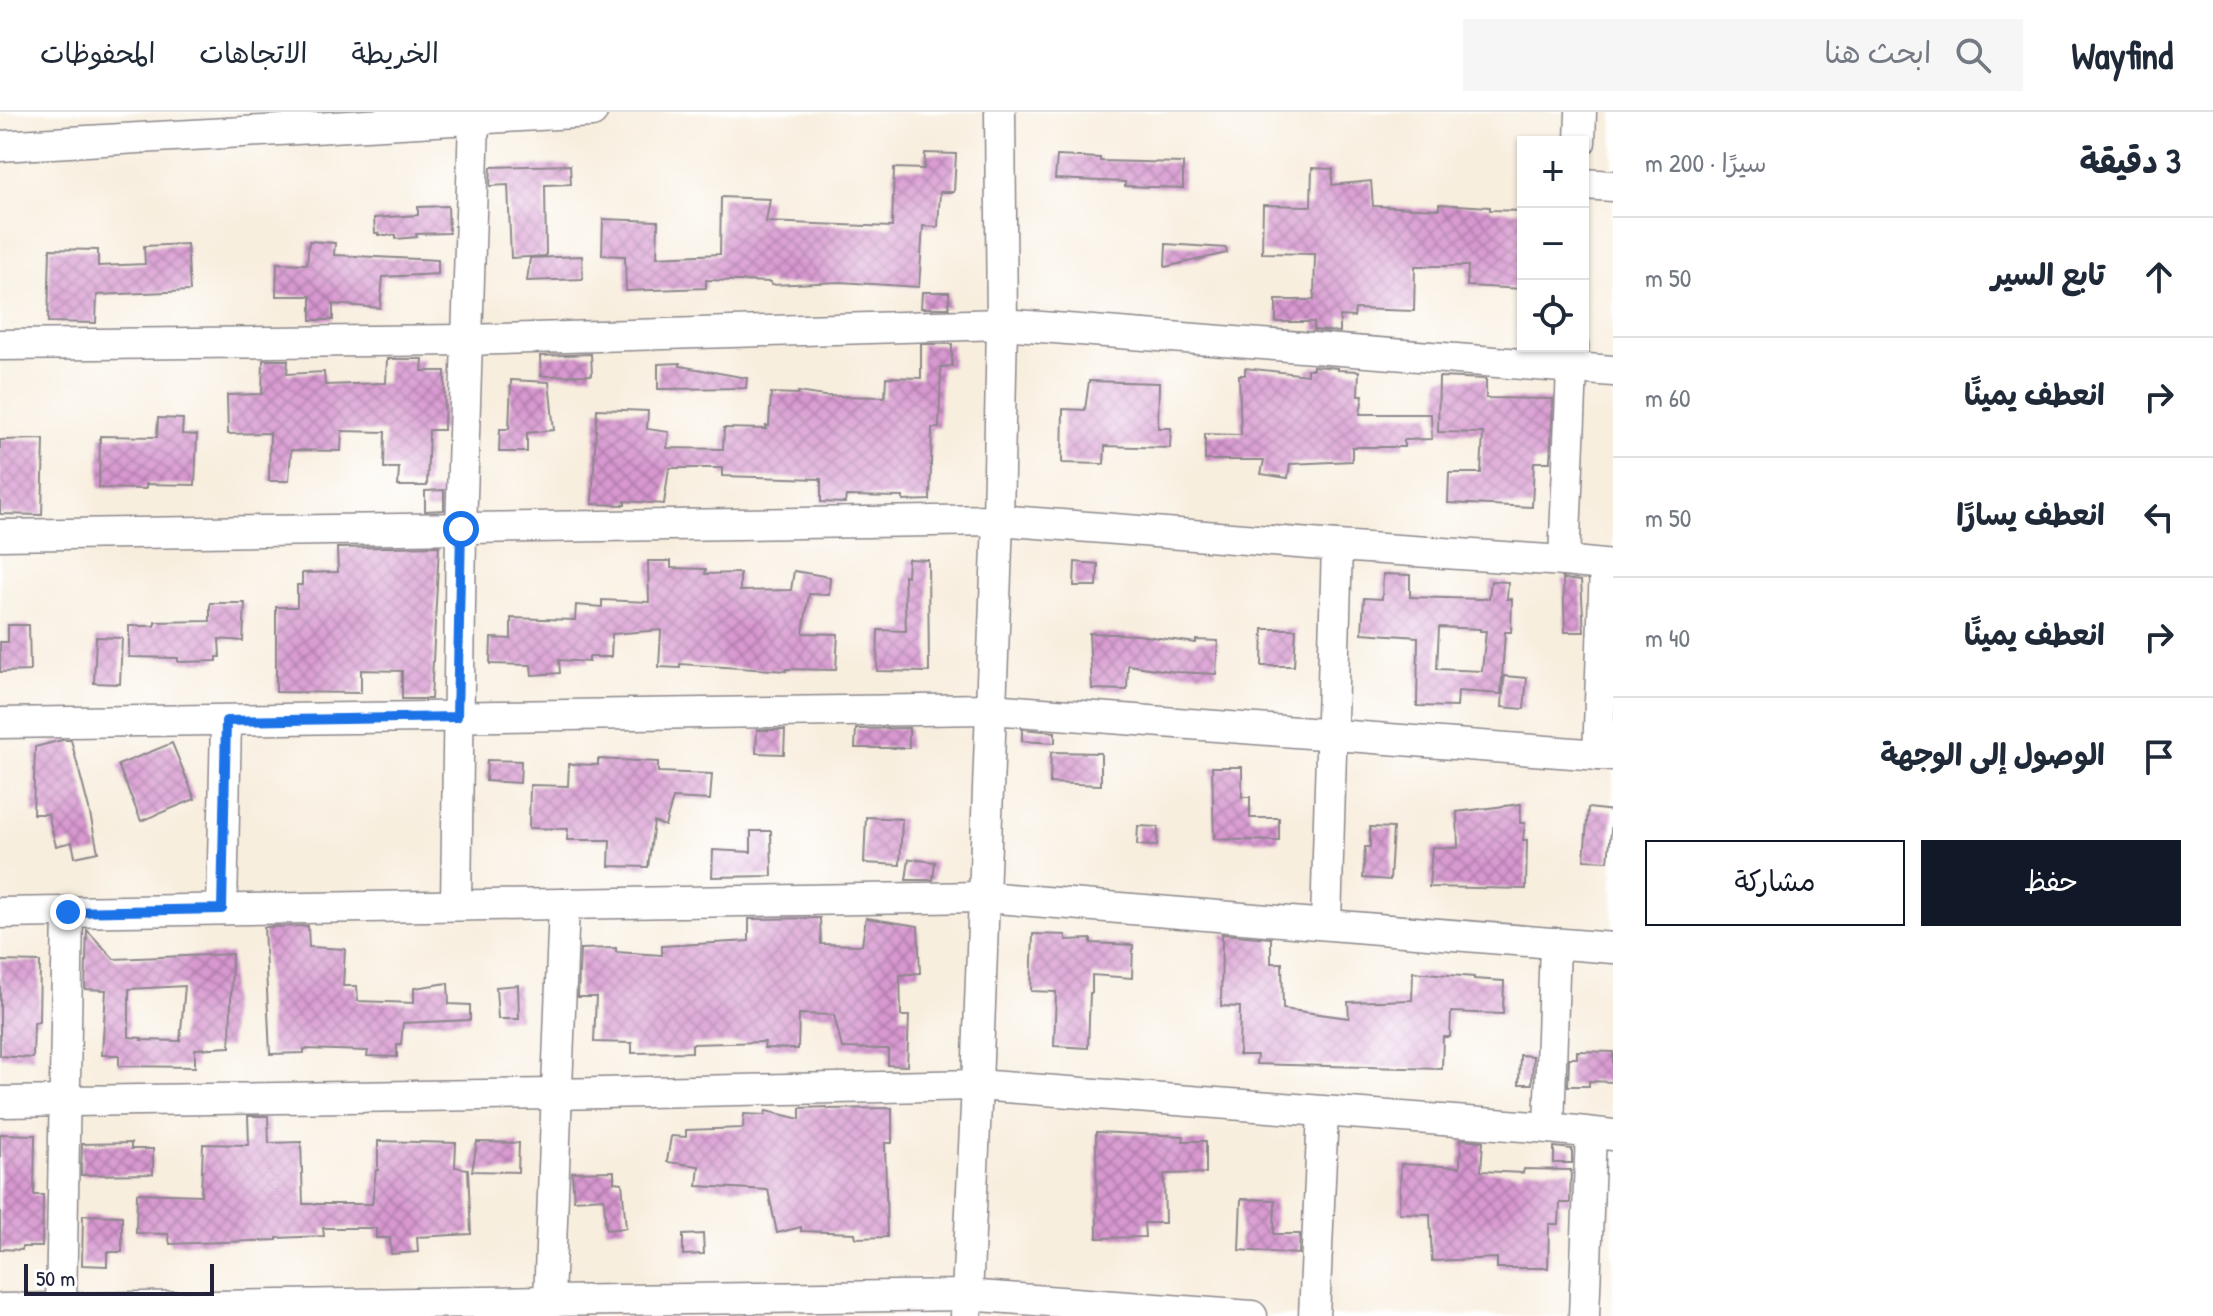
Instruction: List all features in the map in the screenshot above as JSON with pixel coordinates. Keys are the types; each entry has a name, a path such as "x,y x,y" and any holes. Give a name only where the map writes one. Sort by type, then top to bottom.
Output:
{"street":[{"path":"0,146 592,112"},
{"path":"966,1305 998,520 1002,324 1000,112"},
{"path":"1580,136 1581,112"},
{"path":"456,905 461,529 474,120"},
{"path":"1589,184 1613,186"},
{"path":"0,345 466,340 1002,324 1573,357 1613,371"},
{"path":"1564,561 1573,357"},
{"path":"0,535 998,520 1609,566 1606,755 991,709 0,723"},
{"path":"1326,924 1337,546"},
{"path":"222,909 226,721"},
{"path":"0,913 984,897 1613,948"},
{"path":"549,1300 564,904"},
{"path":"61,1308 68,912"},
{"path":"1549,1128 1555,943"},
{"path":"0,1102 977,1085 1602,1134 1584,1316"},
{"path":"1314,1316 1323,1112"},
{"path":"0,1309 442,1309 549,1300 966,1305 1252,1316"}],"building":[{"path":"925,153 956,154 954,192 940,192 938,227 923,226 919,287 840,282 771,285 771,282 706,280 706,288 626,291 625,256 602,255 603,219 658,221 657,257 720,254 721,197 770,199 766,222 892,227 894,168 924,169"},
{"path":"1057,156 1100,158 1100,161 1183,163 1183,188 1055,179"},
{"path":"570,165 571,184 545,185 546,256 511,258 508,185 490,186 491,167"},
{"path":"1312,168 1333,169 1332,185 1371,181 1373,206 1439,209 1439,204 1517,211 1517,289 1467,286 1468,266 1415,266 1414,311 1355,309 1354,317 1340,316 1340,332 1314,330 1314,322 1276,322 1276,300 1314,300 1315,254 1262,253 1263,205 1311,206"},
{"path":"448,206 449,233 416,234 417,237 396,239 396,235 375,233 374,218 418,215 418,207"},
{"path":"309,241 335,243 334,255 438,260 438,274 383,277 380,308 333,304 333,320 311,320 311,296 276,296 277,263 307,264"},
{"path":"187,244 190,291 97,295 96,323 48,322 50,249 98,250 98,266 145,264 144,246"},
{"path":"1166,244 1226,248 1227,253 1165,267"},
{"path":"582,256 583,279 527,281 530,258"},
{"path":"922,292 949,292 949,308 921,308"},
{"path":"921,344 952,344 952,366 941,367 939,428 932,428 930,500 846,496 845,503 821,502 821,479 722,476 722,468 669,468 664,504 625,501 625,505 592,504 597,409 648,411 647,429 669,432 667,448 723,449 724,428 766,429 769,426 771,393 885,397 886,377 921,378"},
{"path":"591,354 592,375 541,376 540,356"},
{"path":"387,359 423,359 422,371 445,371 444,430 429,430 427,486 398,486 399,468 384,468 385,432 342,431 341,451 291,450 289,481 269,481 270,433 228,434 227,395 262,394 263,360 288,360 287,374 324,372 325,385 386,383"},
{"path":"680,363 680,366 747,378 746,388 658,389 658,364"},
{"path":"1313,366 1359,371 1358,395 1363,395 1360,414 1431,414 1432,439 1404,440 1404,447 1352,447 1352,461 1290,464 1288,478 1261,474 1264,460 1205,460 1205,434 1241,435 1239,375 1245,375 1245,368 1307,375 1307,369 1313,369"},
{"path":"1439,377 1486,379 1486,398 1553,399 1550,462 1534,462 1532,507 1448,503 1449,473 1481,473 1483,433 1438,432"},
{"path":"511,380 549,382 554,430 527,433 527,452 499,452 500,429 509,429"},
{"path":"1089,381 1159,383 1158,428 1171,428 1170,448 1105,446 1104,464 1062,463 1063,409 1085,410"},
{"path":"158,418 183,419 182,434 197,435 195,485 146,484 146,489 99,488 100,436 157,437"},
{"path":"44,439 42,515 0,514 0,440"},
{"path":"444,490 444,510 425,511 425,491"},
{"path":"439,546 431,699 402,699 402,671 361,670 361,693 276,692 276,607 297,607 297,585 302,585 302,573 338,572 337,548"},
{"path":"908,559 928,560 929,672 877,671 878,630 906,631 904,575 907,576"},
{"path":"648,561 671,561 671,568 706,569 705,574 740,573 740,591 791,590 794,571 830,577 829,595 809,594 803,633 838,634 836,670 786,671 680,664 680,668 659,667 661,630 612,634 611,657 589,657 589,662 559,660 560,673 532,675 531,665 490,664 491,638 511,639 511,618 575,620 576,605 602,607 602,600 649,602"},
{"path":"1075,562 1098,564 1097,586 1074,586"},
{"path":"1383,574 1410,575 1410,597 1489,598 1491,581 1508,582 1507,599 1512,599 1511,632 1505,632 1501,694 1458,691 1457,707 1417,706 1418,637 1362,633 1364,598 1382,599","holes":["1439,627 1486,631 1482,671 1437,669"]},
{"path":"1563,579 1581,581 1584,632 1565,632"},
{"path":"210,603 245,603 243,641 219,639 220,657 217,661 178,662 178,658 129,657 129,626 210,621"},
{"path":"8,625 29,625 30,671 0,672 0,642 8,642"},
{"path":"1263,629 1296,629 1294,666 1262,666"},
{"path":"1089,633 1138,635 1196,643 1196,640 1218,641 1216,674 1128,665 1127,690 1092,689"},
{"path":"96,637 122,638 120,684 94,683"},
{"path":"1504,676 1527,678 1524,709 1502,707"},
{"path":"909,728 909,748 855,748 856,729"},
{"path":"1022,729 1055,732 1055,743 1022,741"},
{"path":"757,730 785,730 784,754 756,753"},
{"path":"71,740 98,852 75,857 72,842 56,846 48,814 33,814 35,747"},
{"path":"172,743 195,799 141,821 118,765"},
{"path":"1051,752 1101,753 1101,785 1050,783"},
{"path":"598,759 658,762 658,772 712,774 710,800 673,798 665,826 654,822 648,867 609,866 610,840 567,840 568,829 529,828 530,785 568,786 569,764 598,765"},
{"path":"487,760 521,761 520,783 486,781"},
{"path":"1212,767 1242,767 1242,797 1250,797 1250,818 1279,818 1279,841 1214,839"},
{"path":"1521,804 1520,823 1525,823 1523,840 1527,840 1526,889 1429,887 1432,847 1458,848 1457,812"},
{"path":"1588,808 1613,811 1608,861 1584,860"},
{"path":"866,817 902,819 900,865 864,863"},
{"path":"1138,826 1158,827 1157,846 1137,845"},
{"path":"1370,827 1393,828 1390,880 1363,878 1365,847 1370,847"},
{"path":"751,831 771,831 772,876 712,877 713,850 751,852"},
{"path":"909,859 935,862 933,880 906,880"},
{"path":"820,918 821,944 862,945 866,918 918,926 920,973 900,975 901,1016 909,1016 907,1066 888,1065 888,1049 842,1048 834,1015 799,1014 798,1049 764,1048 765,1042 692,1044 692,1052 632,1053 632,1043 594,1042 596,997 578,997 580,949 616,948 616,952 662,955 662,946 749,941 749,919"},
{"path":"308,926 309,947 345,949 343,986 357,986 358,1001 414,1003 414,988 448,983 449,1004 470,1005 470,1020 403,1023 397,1057 367,1056 368,1051 304,1049 304,1053 270,1054 264,927"},
{"path":"87,930 114,959 232,954 230,1047 195,1049 195,1067 119,1066 119,1055 102,1055 106,990 85,989","holes":["185,986 180,1041 129,1037 129,989"]},
{"path":"1033,934 1066,935 1066,940 1091,939 1091,943 1133,945 1132,978 1092,975 1088,1048 1054,1046 1056,992 1031,991"},
{"path":"1222,934 1271,938 1271,963 1282,963 1283,1009 1349,1018 1348,1002 1412,1000 1413,972 1504,981 1503,1014 1451,1012 1450,1037 1443,1037 1442,1069 1256,1064 1257,1055 1239,1055 1240,1007 1221,1006"},
{"path":"0,961 40,962 39,1022 34,1023 33,1058 0,1056"},
{"path":"518,985 519,1019 498,1019 496,987"},
{"path":"1577,1051 1613,1052 1613,1082 1589,1081 1589,1086 1568,1086 1569,1058 1577,1058"},
{"path":"1520,1055 1533,1056 1532,1084 1519,1084"},
{"path":"800,1108 892,1108 892,1143 885,1143 887,1237 856,1238 855,1233 801,1231 801,1227 777,1233 768,1190 697,1186 699,1166 667,1162 671,1136 686,1137 686,1130 743,1128 744,1114 765,1115 766,1111 800,1119"},
{"path":"248,1116 268,1116 269,1143 301,1142 303,1204 372,1204 378,1170 378,1141 456,1143 455,1167 468,1169 471,1234 417,1237 418,1252 391,1254 390,1238 376,1238 376,1228 323,1228 324,1236 277,1240 170,1244 168,1234 136,1233 137,1193 201,1195 203,1144 249,1145"},
{"path":"1096,1132 1184,1136 1183,1141 1206,1141 1206,1173 1164,1174 1165,1223 1144,1223 1145,1237 1097,1238"},
{"path":"0,1134 35,1135 34,1195 43,1195 42,1247 0,1249"},
{"path":"1461,1139 1483,1141 1481,1171 1523,1173 1524,1169 1571,1170 1570,1203 1560,1203 1559,1224 1549,1224 1548,1268 1497,1268 1497,1258 1432,1261 1430,1214 1399,1213 1401,1164 1460,1167"},
{"path":"477,1142 519,1143 518,1172 472,1171"},
{"path":"131,1143 131,1149 153,1149 153,1174 81,1175 82,1144"},
{"path":"1554,1147 1572,1149 1572,1163 1554,1163"},
{"path":"614,1171 614,1182 622,1183 626,1228 606,1230 604,1198 574,1200 572,1172"},
{"path":"1241,1199 1275,1200 1274,1234 1300,1234 1299,1254 1239,1250"},
{"path":"83,1215 122,1216 122,1252 107,1252 107,1266 82,1265"},
{"path":"703,1234 704,1254 683,1255 683,1235"}],"route":[{"path":"68,912 222,909 226,721 457,717 461,529"}]}
